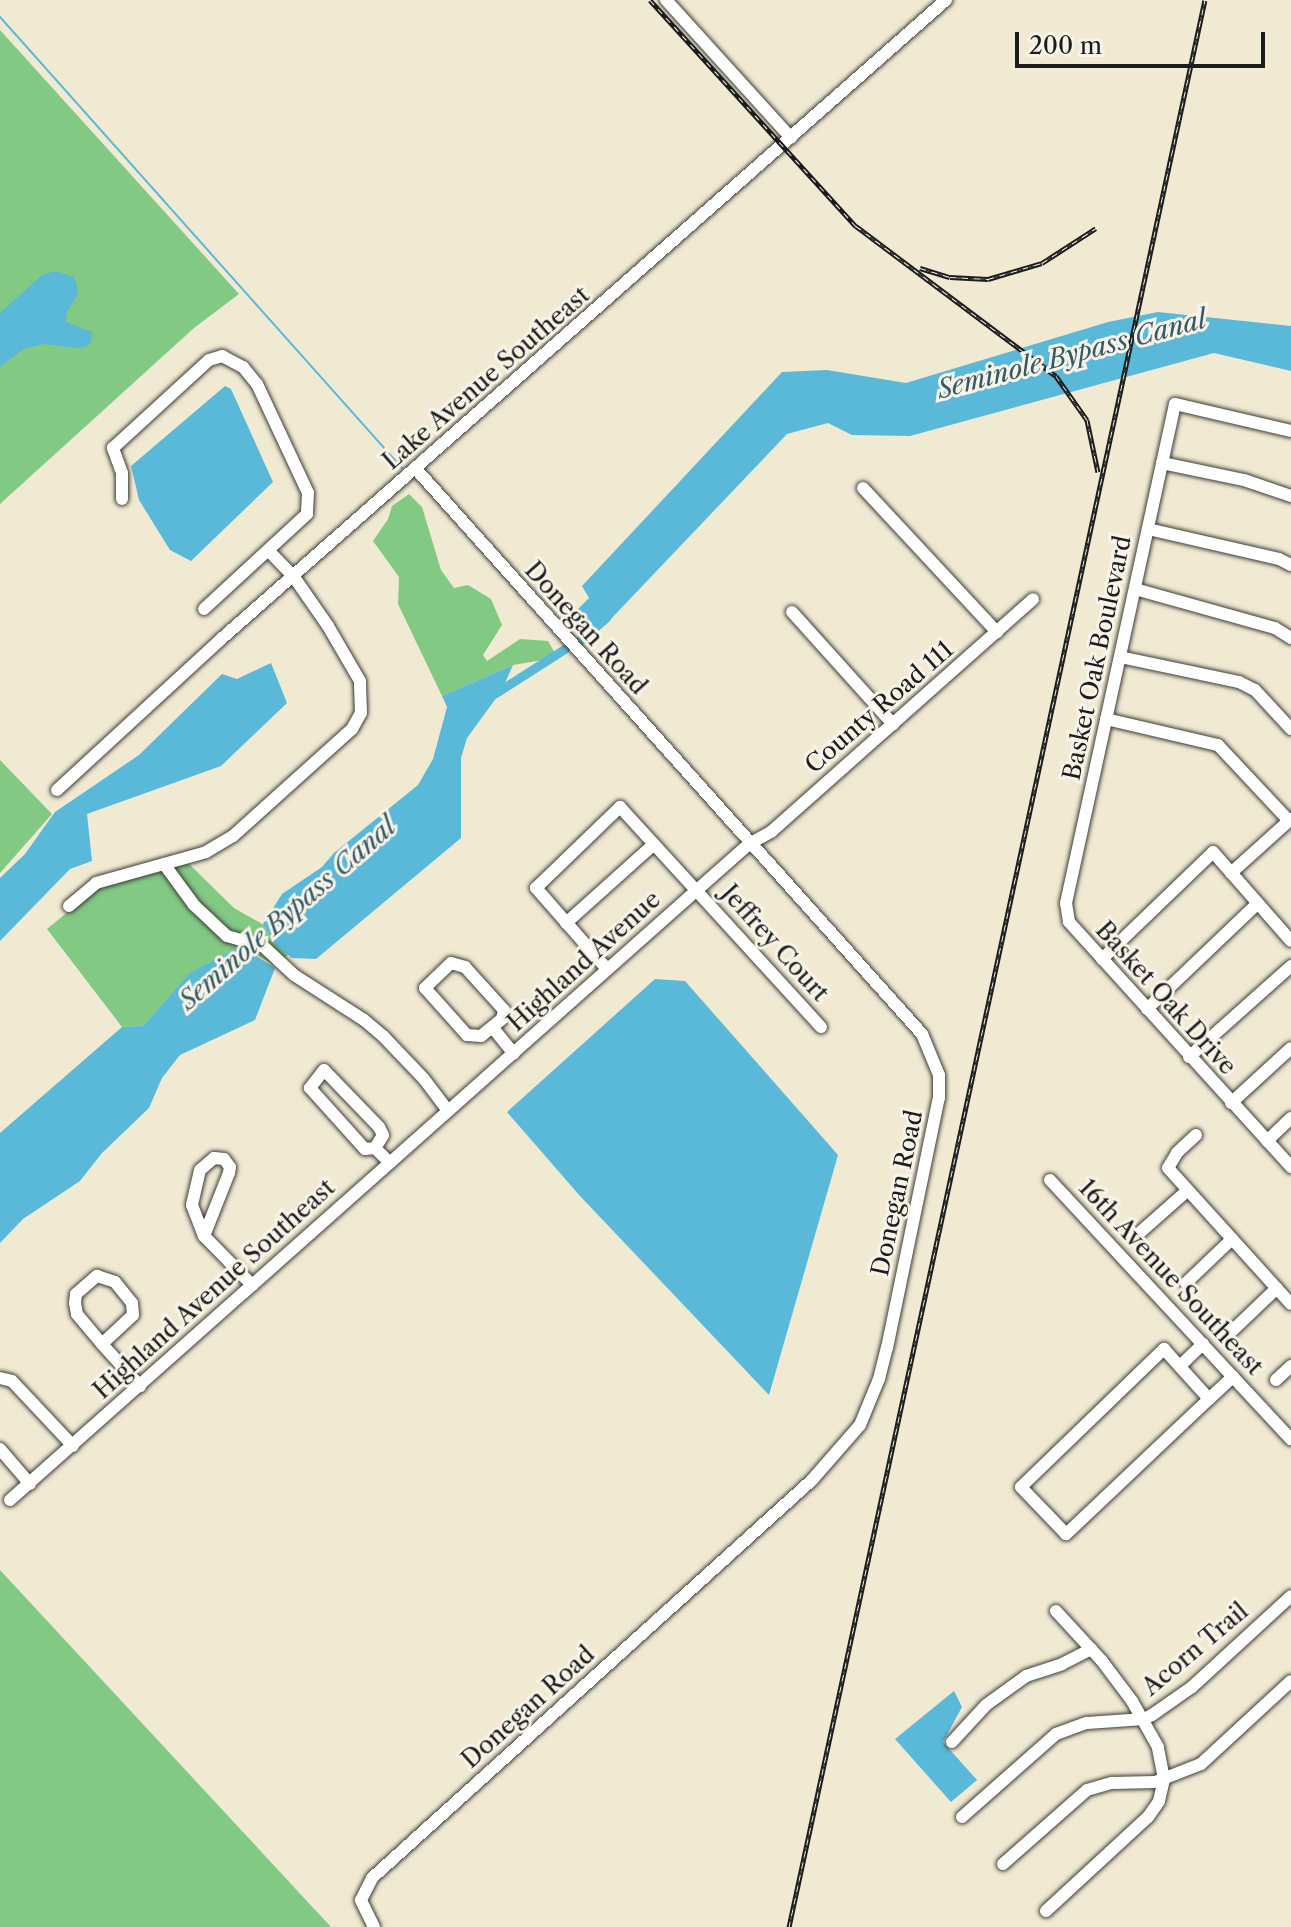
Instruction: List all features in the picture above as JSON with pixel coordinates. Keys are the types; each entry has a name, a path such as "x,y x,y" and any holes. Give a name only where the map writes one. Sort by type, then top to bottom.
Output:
{"street":[{"path":"666,0 791,138"},
{"name":"Lake Avenue Southeast","path":"57,790 946,0"},
{"path":"122,499 122,473 113,448 209,360 222,356 230,359 257,384 308,493 307,514 270,552 204,609"},
{"name":"Basket Oak Boulevard","path":"1069,922 1066,903 1175,404 1291,431"},
{"path":"1162,463 1244,480 1291,496"},
{"name":"Donegan Road","path":"374,1927 361,1900 372,1878 828,1466 860,1425 870,1404 887,1348 936,1120 939,1075 922,1034 416,469"},
{"path":"863,488 997,632"},
{"path":"1148,529 1279,559 1291,565"},
{"path":"69,906 96,883 206,852 233,836 334,747 361,713 360,681 328,626 294,577 270,552"},
{"path":"1135,589 1275,628 1291,638"},
{"name":"County Road 111","path":"749,844 772,831 1033,599"},
{"path":"792,612 893,724"},
{"path":"1120,657 1239,682 1255,690 1291,729"},
{"path":"1106,719 1218,745 1290,820 1231,873"},
{"name":"Jeffrey Court","path":"566,923 536,888 620,807 821,1027"},
{"path":"607,969 566,923 654,844"},
{"name":"Highland Avenue","path":"448,1111 749,844"},
{"path":"1102,959 1213,852 1291,941"},
{"path":"164,864 194,905 227,936 263,946 294,975 364,1020 383,1036 424,1079 448,1111"},
{"path":"1147,1009 1258,903"},
{"name":"Basket Oak Drive","path":"1069,922 1291,1167"},
{"path":"451,963 465,967 504,1010 502,1019 493,1028 474,1038 467,1035 425,988 451,963"},
{"path":"1189,1057 1291,966"},
{"path":"493,1028 514,1054"},
{"path":"1231,1103 1291,1048"},
{"path":"324,1070 379,1127 383,1135 375,1148 365,1149 310,1088 324,1070"},
{"name":"Highland Avenue Southeast","path":"10,1500 448,1111"},
{"path":"1267,1141 1291,1118"},
{"path":"1196,1135 1177,1153 1168,1168 1291,1304"},
{"path":"375,1148 390,1163"},
{"path":"204,1236 229,1173 230,1167 224,1159 207,1161 198,1175 192,1205 204,1236 252,1285"},
{"name":"16th Avenue Southeast","path":"1050,1180 1291,1439"},
{"path":"1136,1236 1188,1190"},
{"path":"1186,1283 1232,1239"},
{"path":"102,1344 133,1315 132,1303 115,1282 97,1276 76,1294 77,1314 102,1344 140,1386"},
{"path":"1232,1331 1277,1288"},
{"path":"1180,1366 1203,1344"},
{"path":"1209,1399 1164,1349 1021,1487 1066,1534 1233,1377"},
{"path":"1276,1380 1291,1366"},
{"path":"0,1378 12,1381 73,1446"},
{"path":"0,1449 30,1484"},
{"name":"Acorn Trail","path":"962,1817 1056,1734 1098,1721 1144,1719 1192,1687 1291,1596"},
{"path":"1046,1911 1148,1817 1159,1801 1164,1779 1158,1747 1144,1719 1091,1649 1056,1611"},
{"path":"952,1742 986,1705 1016,1683 1091,1649"},
{"path":"1003,1864 1087,1790 1103,1784 1164,1779 1201,1764 1291,1681"}],"green space":[{"path":"0,30 239,294 194,328 0,504"},
{"path":"409,494 422,507 441,570 454,588 468,585 491,599 502,625 483,655 487,661 520,639 548,641 555,653 543,660 513,665 442,696 398,604 399,577 373,541 388,519 392,506"},
{"path":"0,760 52,814 0,873"},
{"path":"188,863 234,908 264,925 288,955 283,959 230,931 197,902 172,867"},
{"path":"162,869 190,908 260,950 276,966 241,946 190,974 143,1026 122,1027 47,929 98,887"},
{"path":"0,1570 331,1927 0,1927"}],"water":[{"path":"56,271 74,277 77,286 78,294 67,312 66,322 92,332 91,342 86,347 77,348 44,344 23,349 0,367 0,313 42,275"},
{"path":"1158,312 1291,326 1291,371 1214,353 910,436 852,435 828,423 787,434 609,621 594,625 575,612 589,598 582,586 782,372 827,370 906,383 1108,322"},
{"path":"225,386 231,389 273,482 191,561 170,550 139,500 131,466"},
{"path":"271,663 287,703 221,766 87,814 92,861 70,869 0,941 0,878 25,854 55,812 139,755 222,674 237,679"},
{"path":"513,665 502,690 467,738 461,758 461,838 316,959 292,958 276,945 263,924 282,894 322,867 334,853 418,785 433,759 447,707 442,696"},
{"path":"241,946 275,968 255,1020 180,1055 162,1078 149,1108 102,1153 80,1181 23,1219 0,1243 0,1133 122,1027 143,1026 190,973"},
{"path":"655,979 685,981 838,1155 769,1395 580,1196 507,1112"},
{"path":"954,1691 962,1707 943,1742 977,1780 951,1802 895,1739"}],"waterway":[{"path":"0,17 402,468"},
{"name":"Seminole Bypass Canal","path":"578,642 606,618"},
{"name":"Seminole Bypass Canal","path":"494,694 566,648"}],"railway":[{"path":"650,0 856,226 1056,376 1087,420 1098,472"},
{"path":"789,1927 1205,0"},
{"path":"920,268 950,277 988,279 1042,263 1096,228"}]}
